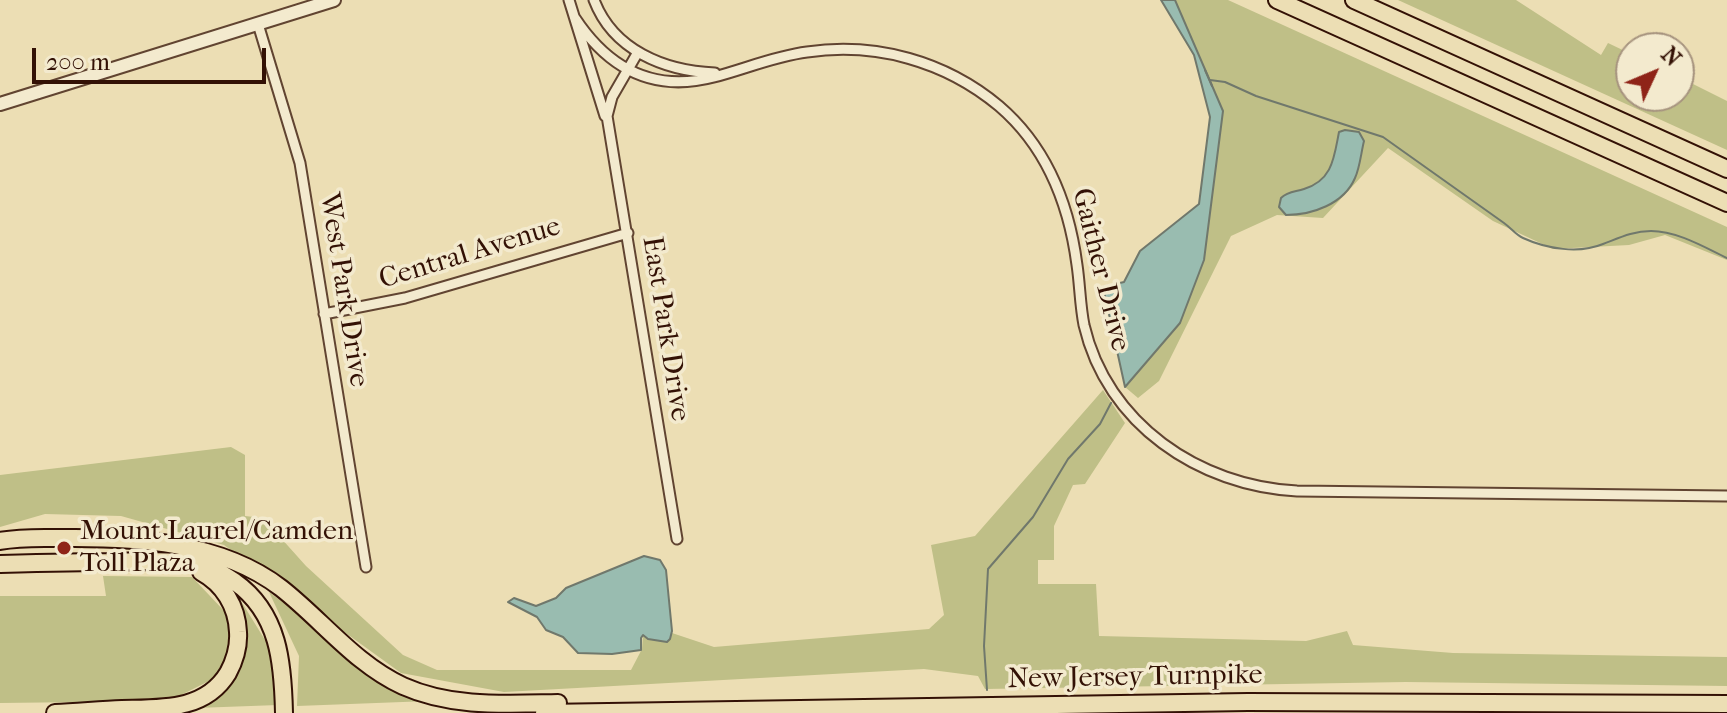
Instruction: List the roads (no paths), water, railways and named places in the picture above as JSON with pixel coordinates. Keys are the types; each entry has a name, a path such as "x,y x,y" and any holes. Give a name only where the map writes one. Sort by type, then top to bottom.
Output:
{"highway":[{"path":"1277,0 1727,203"},
{"path":"1354,0 1727,169"},
{"path":"0,541 118,538 205,551 254,571 292,597 371,667 406,687 433,696 485,704 750,701 828,708"},
{"path":"165,545 225,566 264,599 276,618 285,642 287,706"},
{"path":"0,564 169,563 194,564 215,570 242,587 269,620 283,672 287,706"},
{"path":"55,713 178,706 202,698 221,683 230,670 238,646 233,606 208,576 169,563"},
{"name":"New Jersey Turnpike","path":"544,713 1248,702 1727,704"}],"street":[{"path":"0,104 334,0"},
{"name":"East Park Drive","path":"569,0 608,127 677,539"},
{"name":"Gaither Drive","path":"594,0 604,22 638,52 669,67 726,74"},
{"name":"Gaither Drive","path":"575,18 601,52 628,69 671,81 693,81 726,74 810,51 853,49 886,52 917,60 946,72 997,105 1034,143 1053,175 1072,231 1084,323 1092,350 1111,387 1139,423 1162,445 1217,476 1264,488 1306,491 1727,496"},
{"name":"West Park Drive","path":"258,24 300,163 366,567"},
{"name":"East Park Drive","path":"608,127 608,105 638,52"},
{"name":"Central Avenue","path":"324,314 405,298 628,233"}],"water":[{"path":"1161,0 1175,0 1223,111 1204,260 1180,323 1125,387 1103,287 1124,282 1140,251 1199,204 1210,117 1194,55"},
{"path":"1339,132 1359,132 1364,141 1358,169 1350,187 1326,206 1306,213 1286,215 1279,207 1281,198 1321,180 1336,150"},
{"path":"644,556 660,560 666,570 672,631 667,642 648,639 643,635 641,650 612,654 578,653 563,637 546,630 537,617 508,602 514,598 536,606 556,598 566,588"}],"waterway":[{"path":"1205,70 1212,86"},
{"path":"1210,80 1225,82 1256,96 1383,137 1532,242 1563,249 1584,249 1626,235 1651,231 1690,240 1727,258"},
{"path":"987,690 984,646 988,569 1033,517 1068,459 1100,424 1111,403"}],"place":[{"name":"Mount Laurel/Camden Toll Plaza","path":"64,548"}]}
